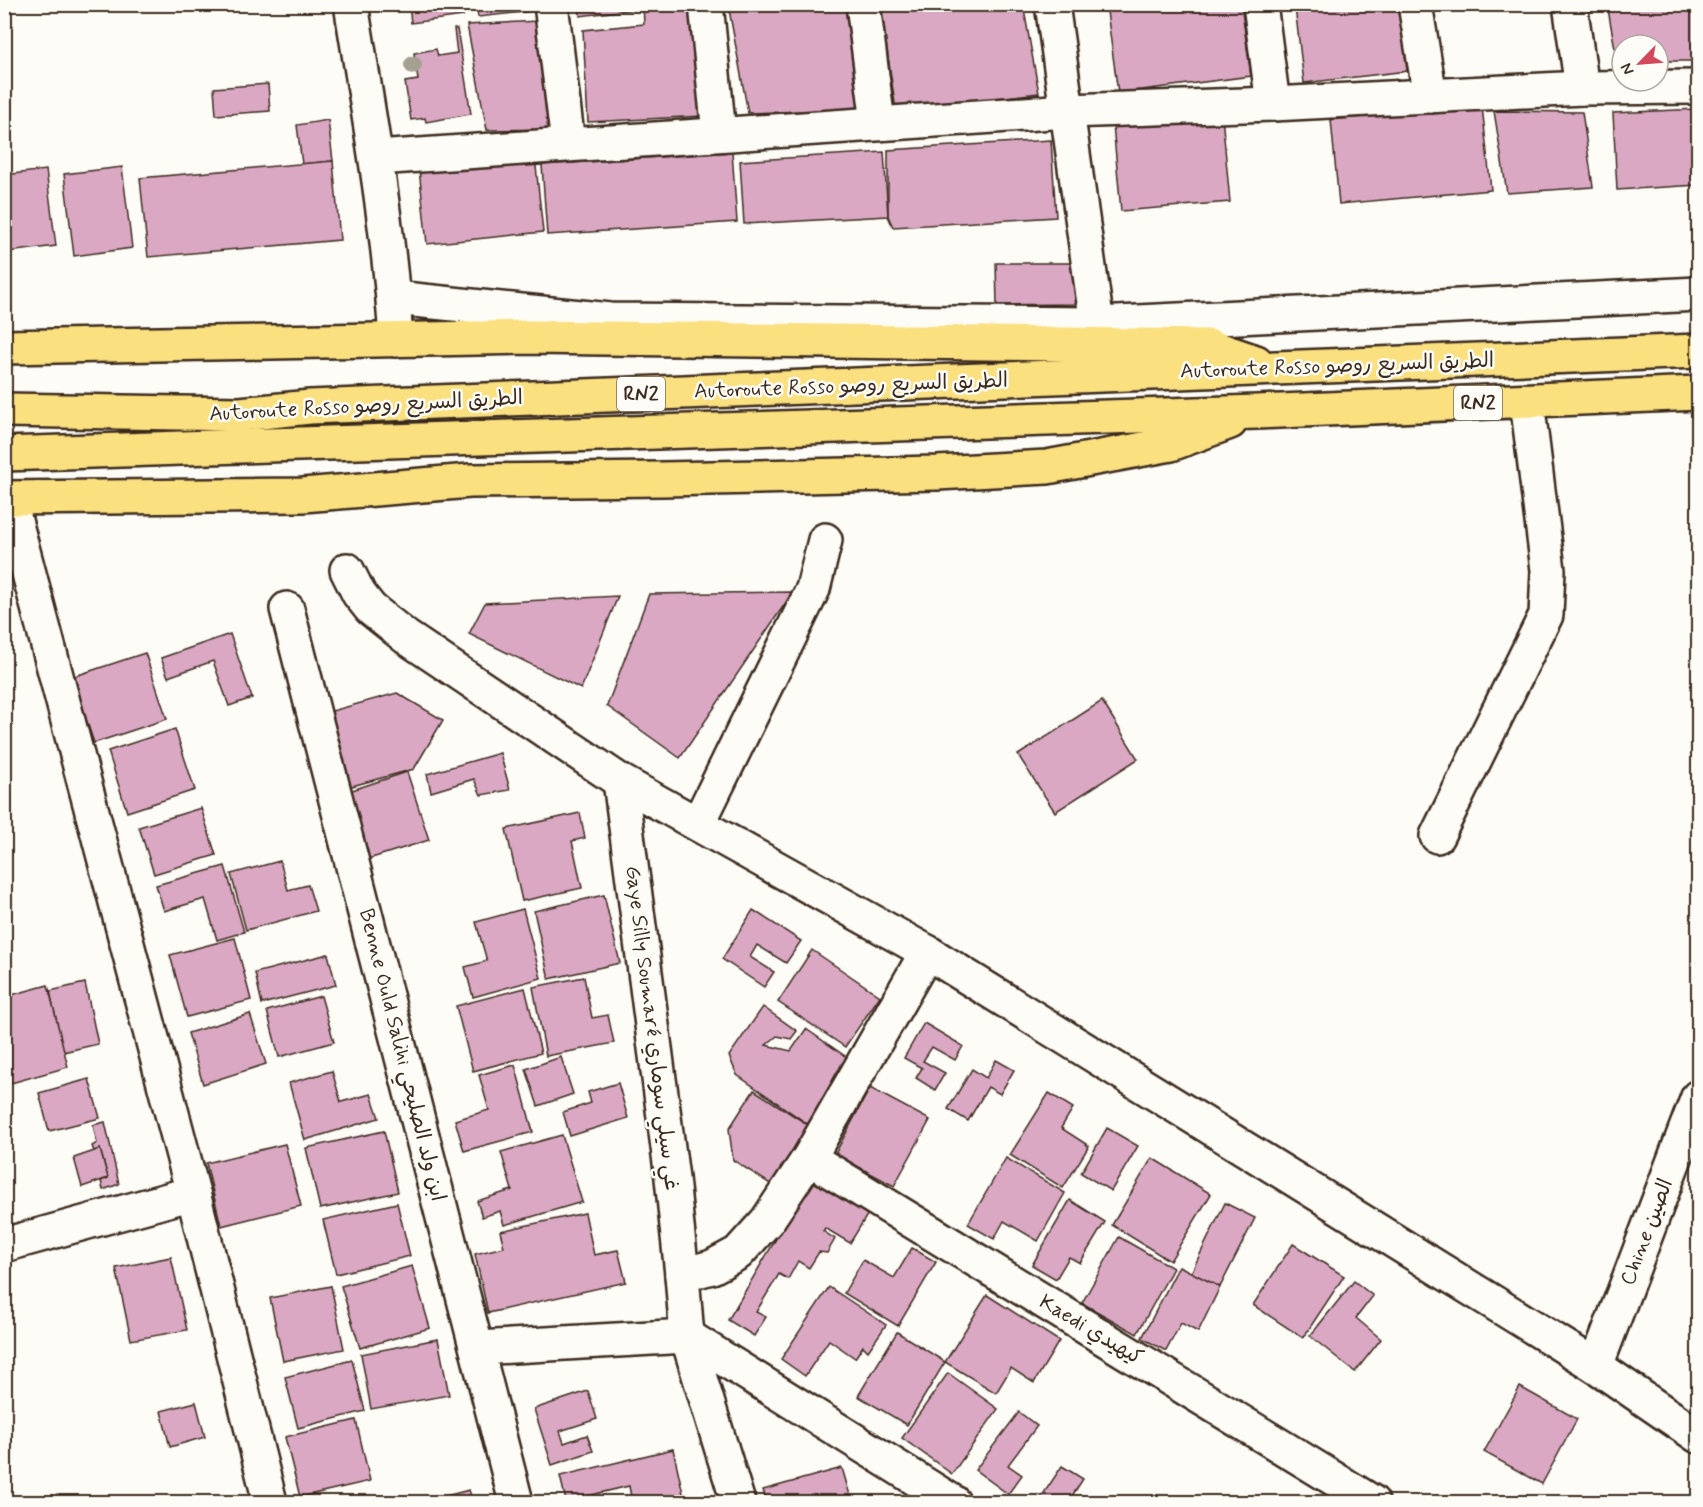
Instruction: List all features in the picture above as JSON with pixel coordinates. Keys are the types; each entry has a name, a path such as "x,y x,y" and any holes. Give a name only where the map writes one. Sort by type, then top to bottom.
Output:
{"highway":[{"path":"4,346 532,337 1209,346 1278,369"},
{"name":"Autoroute Rosso الطريق السريع روصو","path":"4,410 240,414 310,407 1698,351"},
{"name":"Autoroute Rosso الطريق السريع روصو","path":"4,454 1257,412 1698,393"},
{"path":"7,498 303,495 470,481 937,474 1036,468 1171,444 1257,412"}],"street":[{"path":"351,4 376,158 394,298 396,340"},
{"path":"551,4 568,144"},
{"path":"706,4 719,134"},
{"path":"863,4 878,123"},
{"path":"1052,4 1096,324"},
{"path":"1260,4 1273,104"},
{"path":"1415,4 1430,96"},
{"path":"1570,4 1582,88"},
{"path":"376,158 1067,111 1273,104 1582,88 1698,87"},
{"path":"394,298 610,320 1096,324 1698,294"},
{"path":"1437,836 1546,615 1548,570 1527,402"},
{"path":"7,498 193,1193 270,1503"},
{"path":"698,824 813,589 825,540"},
{"path":"347,570 358,594 371,609 406,637 620,782 927,952 1596,1366 1698,1436"},
{"name":"Benne Ould Salihi ابن ولد الصليحي","path":"287,609 516,1503"},
{"name":"Gaye Silly Soumaré غي سيلي سوماري","path":"620,782 672,1178 687,1336"},
{"path":"682,1275 712,1267 738,1253 767,1221 809,1158 927,952"},
{"name":"Chine الصين","path":"1596,1366 1698,1097"},
{"name":"Kaedi كيهيدي","path":"809,1158 1372,1503"},
{"path":"4,1245 193,1193"},
{"path":"477,1348 687,1336 938,1497"},
{"path":"687,1336 738,1503"}],"building":[{"path":"409,4 462,4 463,16 411,23"},
{"path":"476,4 531,4 532,11 478,17"},
{"path":"579,4 634,4 635,9 580,16"},
{"path":"643,4 693,4 704,116 588,122 583,30 644,24"},
{"path":"728,4 845,4 860,109 748,113"},
{"path":"880,4 1023,4 1039,93 896,110"},
{"path":"1106,4 1241,4 1251,76 1118,93"},
{"path":"1314,4 1400,4 1407,71 1304,83 1295,7"},
{"path":"1607,4 1698,4 1698,61 1670,61 1670,33 1612,33"},
{"path":"538,21 563,129 487,130 467,25"},
{"path":"454,29 457,29 471,114 426,122 425,118 411,120 405,82 418,80 414,53 436,49 438,56 457,53"},
{"path":"268,84 270,111 216,115 214,88"},
{"path":"1482,106 1491,190 1339,204 1331,120"},
{"path":"1698,109 1698,185 1617,190 1613,113"},
{"path":"1494,111 1582,112 1593,187 1507,193"},
{"path":"1222,116 1230,202 1121,211 1113,125"},
{"path":"328,120 333,161 302,164 297,125"},
{"path":"1051,140 1056,217 893,227 888,216 888,150"},
{"path":"732,152 737,222 547,235 542,165"},
{"path":"884,152 888,216 744,224 740,161"},
{"path":"535,157 543,232 427,244 419,169"},
{"path":"333,161 340,240 148,257 140,178"},
{"path":"122,167 132,248 74,256 64,174"},
{"path":"46,170 56,246 8,252 4,228 4,175"},
{"path":"996,263 1076,263 1077,304 997,305"},
{"path":"793,592 680,758 607,706 649,594"},
{"path":"618,596 581,689 469,634 485,603"},
{"path":"230,634 252,698 229,706 213,661 168,677 161,658"},
{"path":"145,653 167,719 94,743 72,677"},
{"path":"397,693 443,720 414,769 341,789 321,714"},
{"path":"1102,701 1138,759 1055,812 1018,755"},
{"path":"175,729 195,790 127,812 108,751"},
{"path":"500,753 510,790 481,795 474,779 431,792 427,774"},
{"path":"407,772 429,840 362,861 340,794"},
{"path":"201,808 216,855 154,874 139,827"},
{"path":"580,813 585,838 572,841 582,888 522,901 506,829"},
{"path":"280,861 288,890 308,885 316,911 246,930 231,874"},
{"path":"225,866 244,932 217,940 205,899 164,911 156,885"},
{"path":"604,895 620,963 549,979 534,911"},
{"path":"523,909 541,978 473,997 465,967 487,961 476,922"},
{"path":"753,910 801,941 786,963 757,945 750,957 774,972 764,987 722,959"},
{"path":"235,938 251,1000 187,1017 170,955"},
{"path":"812,950 880,996 845,1047 778,1002"},
{"path":"328,954 336,985 262,1004 255,973"},
{"path":"584,977 592,1018 608,1015 614,1043 546,1056 533,987"},
{"path":"85,983 98,1044 63,1052 50,991"},
{"path":"48,985 68,1067 4,1085 4,997"},
{"path":"525,988 541,1053 473,1071 456,1006"},
{"path":"321,996 334,1042 279,1057 267,1011"},
{"path":"763,1007 797,1031 791,1039 777,1036 766,1045 791,1051 806,1029 855,1063 812,1127 737,1075 729,1056"},
{"path":"250,1014 266,1064 203,1084 188,1033"},
{"path":"924,1023 963,1046 955,1060 932,1047 923,1061 945,1073 935,1090 916,1078 922,1068 904,1058"},
{"path":"561,1057 573,1094 538,1106 526,1069"},
{"path":"996,1060 1014,1070 1000,1094 988,1087 968,1121 948,1109 972,1069 986,1078"},
{"path":"515,1065 533,1132 464,1151 455,1120 489,1110 479,1075"},
{"path":"332,1071 341,1102 371,1094 379,1118 305,1140 289,1083"},
{"path":"89,1079 100,1118 49,1131 39,1093"},
{"path":"618,1083 628,1118 570,1136 563,1112 591,1103 588,1092"},
{"path":"870,1088 930,1120 894,1186 835,1154"},
{"path":"754,1090 813,1128 775,1187 733,1160 729,1129"},
{"path":"1049,1093 1073,1108 1061,1128 1089,1146 1063,1188 1010,1155"},
{"path":"105,1122 119,1184 103,1190 101,1181 108,1178 100,1149 94,1151 92,1146 97,1143 93,1125"},
{"path":"1107,1128 1138,1146 1111,1191 1081,1173"},
{"path":"384,1131 398,1192 320,1209 306,1148"},
{"path":"562,1135 582,1202 504,1225 500,1211 482,1217 477,1201 512,1190 501,1152"},
{"path":"285,1144 301,1206 221,1226 206,1163"},
{"path":"100,1149 108,1178 82,1187 74,1158"},
{"path":"1006,1158 1065,1193 1038,1241 1004,1221 994,1239 968,1224"},
{"path":"1152,1158 1211,1194 1170,1261 1112,1225"},
{"path":"812,1178 869,1212 850,1243 825,1228 823,1231 835,1239 827,1253 819,1252 809,1268 798,1261 788,1279 779,1274 756,1312 766,1317 754,1336 728,1320"},
{"path":"1070,1200 1105,1222 1080,1263 1069,1257 1056,1279 1032,1265"},
{"path":"397,1203 410,1256 336,1274 323,1220"},
{"path":"1225,1203 1255,1218 1220,1287 1191,1273"},
{"path":"585,1213 594,1255 618,1250 626,1282 488,1313 475,1254 504,1247 500,1231"},
{"path":"1119,1237 1173,1268 1137,1334 1082,1303"},
{"path":"1293,1244 1344,1276 1303,1338 1253,1305"},
{"path":"912,1248 936,1262 898,1326 844,1293 863,1260 894,1278"},
{"path":"171,1257 187,1330 131,1340 116,1268"},
{"path":"412,1266 430,1328 360,1348 341,1286"},
{"path":"1179,1266 1220,1287 1198,1332 1181,1323 1166,1351 1142,1338"},
{"path":"1354,1281 1373,1296 1356,1318 1381,1339 1355,1372 1310,1336"},
{"path":"331,1286 344,1349 283,1361 270,1298"},
{"path":"829,1287 886,1325 868,1351 863,1346 855,1358 829,1340 805,1376 781,1359"},
{"path":"987,1295 1059,1341 1034,1383 1011,1368 996,1393 945,1362"},
{"path":"897,1332 945,1362 907,1425 858,1396"},
{"path":"438,1339 449,1395 371,1409 361,1354"},
{"path":"352,1360 365,1411 298,1428 285,1377"},
{"path":"948,1373 998,1409 952,1474 902,1438"},
{"path":"1520,1387 1577,1419 1542,1484 1484,1452"},
{"path":"588,1391 597,1419 560,1431 564,1443 587,1435 593,1451 552,1465 534,1409"},
{"path":"196,1402 205,1437 170,1447 161,1411"},
{"path":"1019,1412 1037,1426 1008,1465 1022,1475 1008,1494 975,1470"},
{"path":"356,1420 370,1481 300,1497 285,1437"},
{"path":"673,1449 685,1502 632,1502 629,1486 566,1501 560,1476"},
{"path":"1062,1466 1083,1479 1070,1499 1076,1502 1038,1502"},
{"path":"842,1468 852,1502 767,1502 763,1490"},
{"path":"469,1490 473,1502 423,1502"}]}
